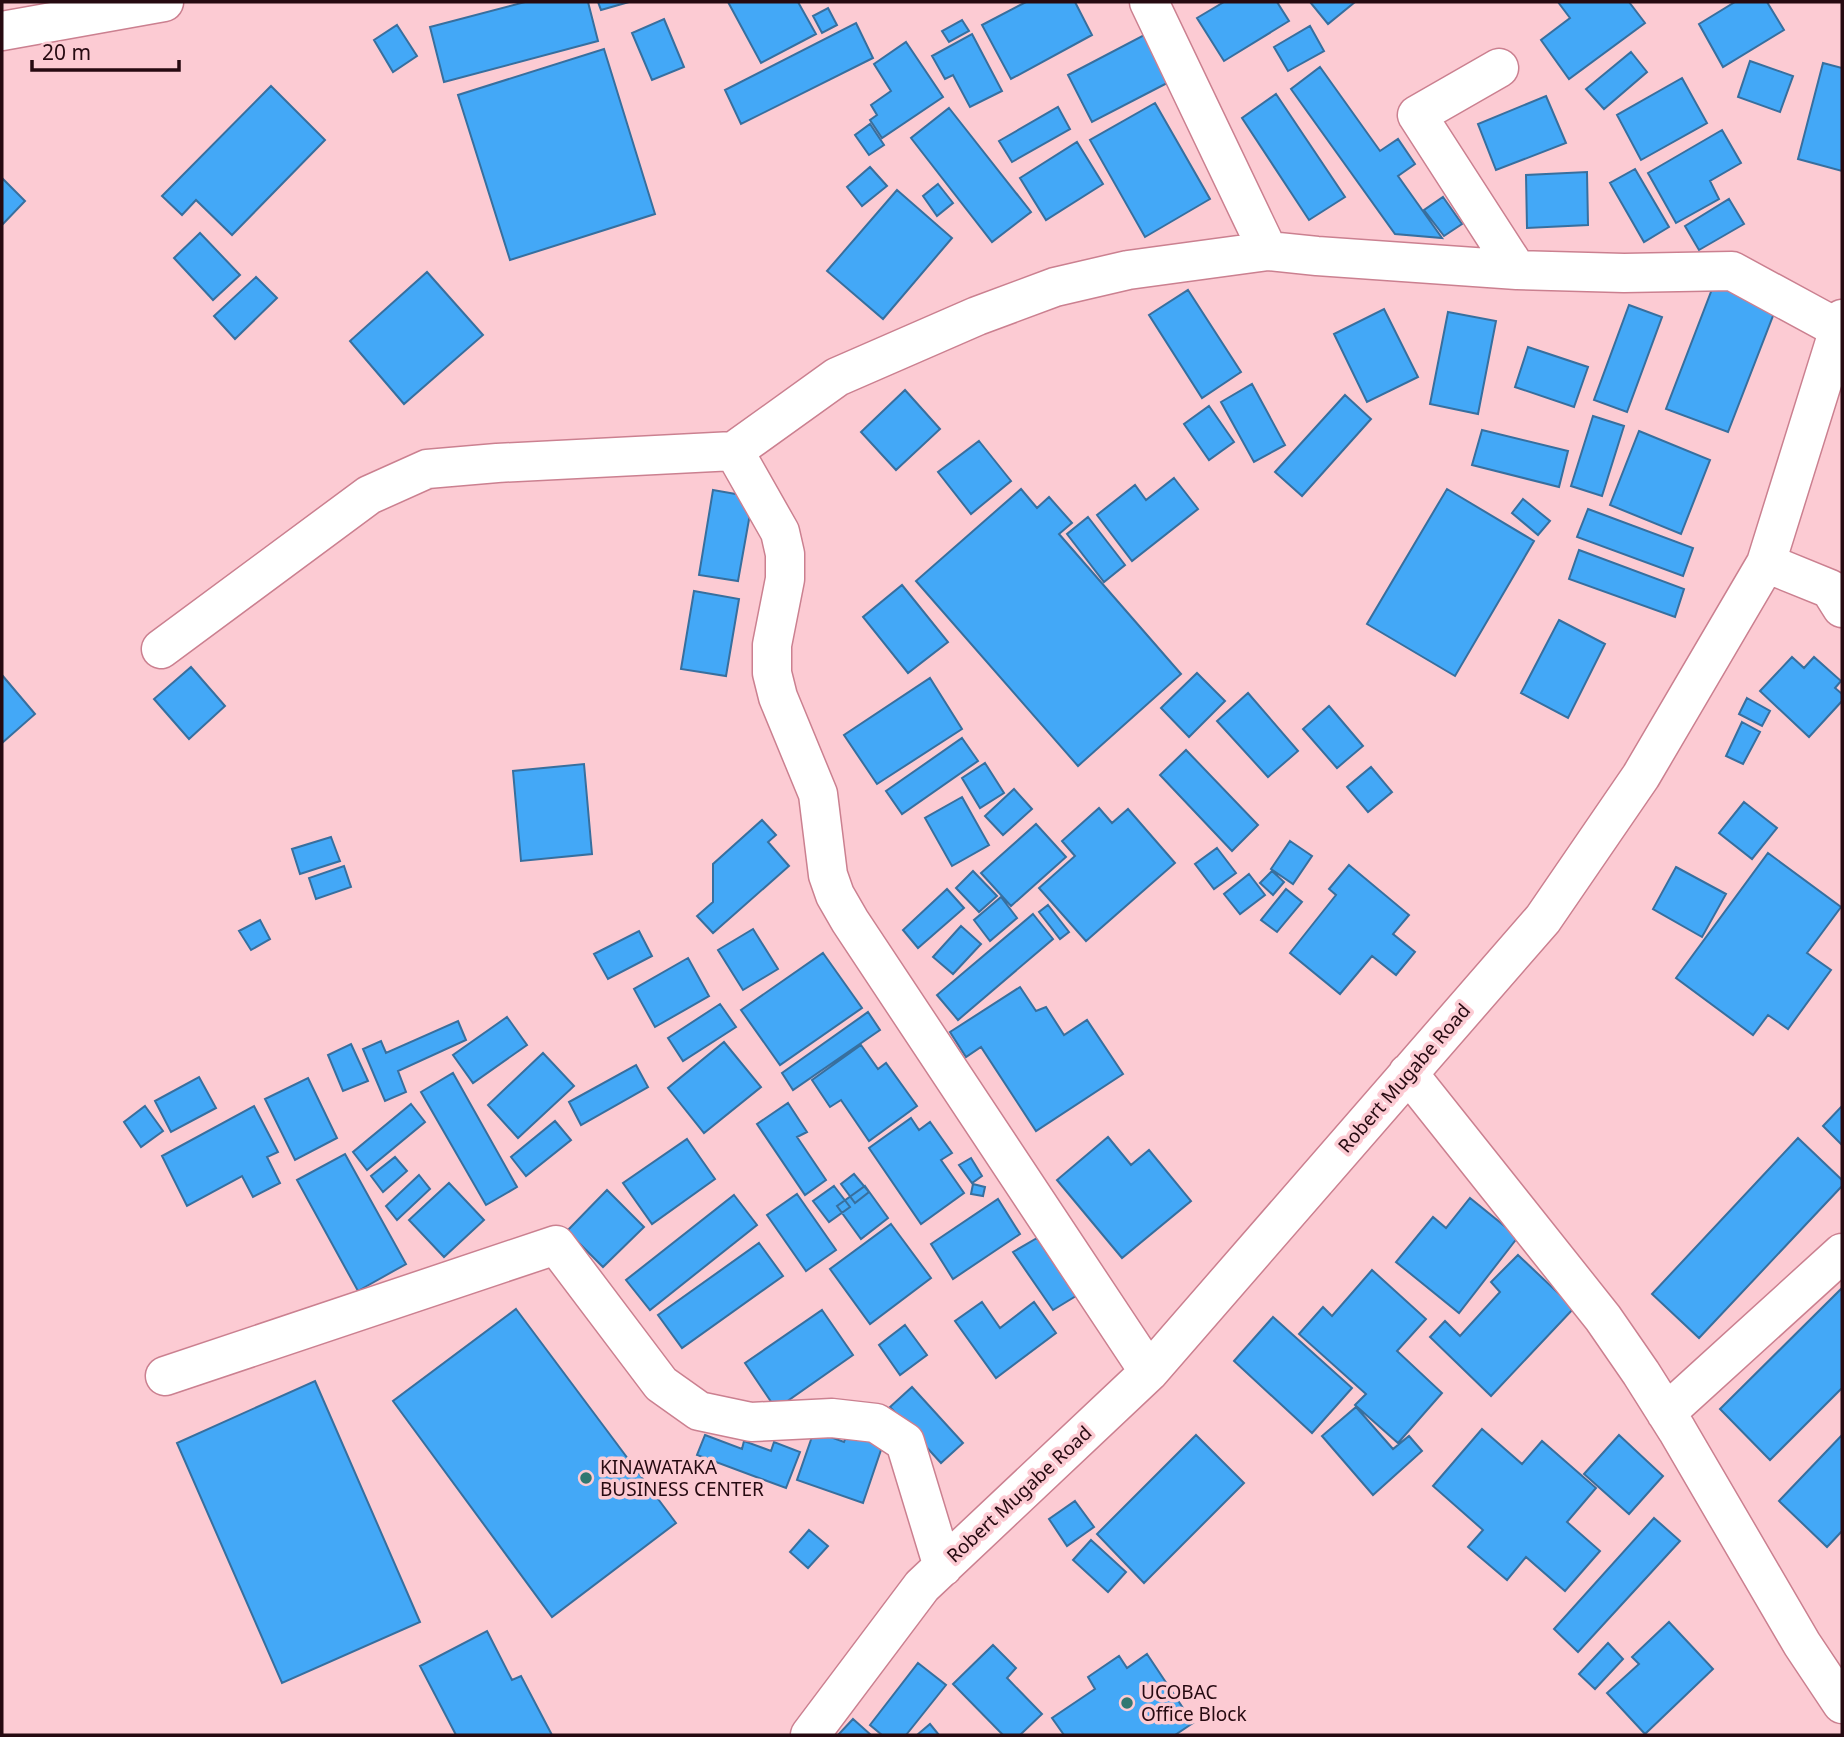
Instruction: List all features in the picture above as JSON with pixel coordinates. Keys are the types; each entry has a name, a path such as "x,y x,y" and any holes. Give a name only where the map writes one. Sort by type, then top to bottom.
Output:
{"street":[{"path":"2,31 164,2"},
{"path":"1149,2 1268,251"},
{"path":"1499,68 1417,115 1517,270"},
{"path":"161,649 369,495 426,469 734,451 837,377 977,316 1042,292 1128,270 1268,251 1517,270 1624,273 1732,271 1841,324"},
{"name":"Robert Mugabe Road","path":"810,1735 922,1586 1149,1372 1543,919 1641,776 1766,563 1841,324"},
{"path":"734,451 780,532 785,554 785,579 772,645 772,673 778,697 818,794 828,874 835,895 1149,1372"},
{"path":"1766,563 1830,589 1842,608"},
{"path":"1408,1073 1603,1318 1667,1413 1802,1644 1842,1704"},
{"path":"165,1376 556,1245 661,1384 699,1410 751,1422 832,1418 876,1423 905,1442 943,1567"},
{"path":"1667,1413 1842,1253"}],"building":[{"path":"525,2 588,2 598,41 444,82 430,27"},
{"path":"598,2 629,2 601,10"},
{"path":"728,2 798,2 816,34 761,63"},
{"path":"1026,2 1075,2 1092,35 1011,79 982,25"},
{"path":"1224,2 1277,2 1289,21 1224,61 1197,18"},
{"path":"1310,2 1355,2 1328,24"},
{"path":"1558,2 1629,2 1645,23 1569,79 1541,40 1570,18"},
{"path":"1735,2 1767,2 1784,30 1723,67 1699,24"},
{"path":"828,8 837,25 822,33 813,16"},
{"path":"664,19 684,67 652,80 632,33"},
{"path":"962,20 969,31 949,42 942,31"},
{"path":"856,23 873,58 741,124 725,90"},
{"path":"397,25 417,56 393,72 374,40"},
{"path":"1310,26 1324,51 1288,71 1274,47"},
{"path":"1148,33 1173,80 1092,122 1068,75"},
{"path":"972,34 1002,91 970,107 953,75 945,79 932,56"},
{"path":"906,42 943,97 882,138 870,120 877,115 871,105 891,91 874,64"},
{"path":"604,49 655,214 510,260 458,95"},
{"path":"1631,52 1647,72 1604,109 1586,89"},
{"path":"1750,61 1793,76 1780,112 1738,97"},
{"path":"1823,63 1842,68 1842,171 1798,159"},
{"path":"1320,67 1380,151 1398,139 1415,164 1398,176 1442,238 1395,234 1291,89"},
{"path":"1682,78 1707,123 1641,160 1617,115"},
{"path":"271,86 325,140 232,235 196,200 182,215 162,196"},
{"path":"1276,94 1345,197 1309,220 1242,118"},
{"path":"1546,96 1566,143 1496,170 1478,124"},
{"path":"1155,103 1210,199 1145,237 1090,140"},
{"path":"1058,107 1070,129 1012,162 999,141"},
{"path":"949,108 1031,212 992,242 911,138"},
{"path":"870,124 884,145 869,155 855,135"},
{"path":"1722,130 1741,163 1710,181 1719,199 1676,223 1648,173"},
{"path":"1077,142 1103,184 1046,220 1020,178"},
{"path":"870,167 887,186 862,206 847,187"},
{"path":"1635,169 1669,227 1644,242 1610,183"},
{"path":"1587,172 1588,225 1527,228 1526,175"},
{"path":"2,178 25,201 2,225"},
{"path":"938,184 953,203 937,216 923,196"},
{"path":"897,190 952,238 883,319 827,271"},
{"path":"1443,197 1462,224 1444,236 1424,210"},
{"path":"1729,199 1744,224 1699,250 1685,226"},
{"path":"200,233 240,275 213,300 174,258"},
{"path":"427,272 483,335 404,404 350,341"},
{"path":"256,277 277,298 235,339 214,316"},
{"path":"1714,284 1776,308 1728,432 1666,409"},
{"path":"1188,290 1241,372 1202,398 1149,315"},
{"path":"1629,305 1662,317 1627,412 1594,400"},
{"path":"1384,309 1418,377 1367,402 1334,334"},
{"path":"1448,312 1496,321 1478,414 1430,404"},
{"path":"1528,347 1588,367 1574,407 1515,387"},
{"path":"1252,384 1285,445 1254,462 1221,402"},
{"path":"905,390 940,429 896,470 861,432"},
{"path":"1345,395 1371,419 1302,496 1275,472"},
{"path":"1209,406 1234,442 1209,460 1184,424"},
{"path":"1593,416 1624,426 1602,496 1571,486"},
{"path":"1482,430 1568,451 1559,487 1472,465"},
{"path":"1639,431 1710,460 1681,534 1610,505"},
{"path":"979,441 1011,481 971,514 938,472"},
{"path":"1174,478 1198,509 1132,561 1097,515 1135,485 1146,500"},
{"path":"1021,489 1037,508 1049,497 1072,523 1059,534 1181,674 1078,766 916,581"},
{"path":"1447,489 1534,541 1455,676 1367,624"},
{"path":"713,490 753,497 738,581 699,575"},
{"path":"1523,499 1550,521 1538,535 1512,513"},
{"path":"1588,509 1693,548 1683,576 1577,537"},
{"path":"1088,517 1125,565 1104,582 1067,534"},
{"path":"1579,550 1684,589 1675,617 1569,579"},
{"path":"902,585 948,642 908,673 863,617"},
{"path":"694,591 739,599 726,676 681,669"},
{"path":"1559,620 1605,644 1568,718 1521,693"},
{"path":"1792,657 1804,668 1814,657 1841,681 1835,688 1842,694 1842,701 1809,737 1760,691"},
{"path":"191,667 225,706 189,739 154,699"},
{"path":"1197,673 1225,701 1189,737 1161,708"},
{"path":"2,675 35,714 2,743"},
{"path":"930,678 962,729 877,784 844,735"},
{"path":"1248,693 1298,751 1268,777 1217,721"},
{"path":"1747,698 1770,711 1762,726 1739,714"},
{"path":"1329,706 1363,746 1337,768 1303,729"},
{"path":"1742,722 1760,732 1743,764 1726,756"},
{"path":"962,738 978,761 902,814 886,791"},
{"path":"1186,750 1258,825 1232,851 1160,775"},
{"path":"985,763 1004,793 980,808 962,778"},
{"path":"584,764 592,854 521,861 513,771"},
{"path":"1371,767 1392,792 1368,812 1347,787"},
{"path":"1014,789 1032,809 1003,835 985,816"},
{"path":"962,797 989,845 952,866 925,818"},
{"path":"1744,802 1777,828 1752,859 1719,833"},
{"path":"1099,808 1112,823 1128,809 1175,863 1086,941 1039,888 1075,856 1062,841"},
{"path":"762,820 776,835 768,842 789,866 713,933 697,916 713,902 713,864"},
{"path":"1036,824 1066,857 1011,906 981,873"},
{"path":"331,837 340,861 300,874 292,849"},
{"path":"1290,841 1312,856 1293,884 1271,869"},
{"path":"1217,848 1236,873 1214,889 1195,864"},
{"path":"1768,853 1841,907 1807,953 1831,970 1788,1029 1768,1015 1753,1035 1676,978"},
{"path":"1349,865 1409,915 1393,934 1415,952 1396,975 1372,956 1340,994 1290,953 1336,895 1329,889"},
{"path":"344,866 351,887 316,899 309,878"},
{"path":"1676,867 1726,894 1702,937 1653,909"},
{"path":"973,871 997,896 979,912 956,888"},
{"path":"1272,871 1284,882 1273,895 1260,883"},
{"path":"1249,874 1265,895 1240,914 1224,894"},
{"path":"947,889 964,908 918,948 903,930"},
{"path":"1286,889 1302,902 1277,932 1261,920"},
{"path":"1001,897 1017,918 990,941 974,920"},
{"path":"1048,905 1069,932 1060,939 1039,912"},
{"path":"1033,914 1053,939 958,1020 937,995"},
{"path":"260,920 270,939 251,950 239,931"},
{"path":"961,926 981,944 953,974 933,957"},
{"path":"753,929 778,969 743,990 718,950"},
{"path":"639,931 652,956 608,979 594,954"},
{"path":"823,953 862,1008 780,1065 741,1010"},
{"path":"688,958 709,996 655,1027 634,989"},
{"path":"1020,987 1036,1011 1046,1007 1064,1035 1087,1020 1123,1074 1036,1131 981,1047 966,1057 950,1032"},
{"path":"720,1004 736,1027 683,1061 668,1038"},
{"path":"868,1012 880,1030 793,1090 782,1073"},
{"path":"507,1017 527,1045 473,1083 453,1055"},
{"path":"458,1021 466,1040 398,1071 406,1092 385,1101 363,1049 381,1041 386,1053"},
{"path":"724,1042 761,1087 704,1133 668,1088"},
{"path":"351,1044 368,1081 343,1091 328,1055"},
{"path":"861,1045 878,1069 886,1063 917,1106 869,1141 841,1100 830,1107 812,1080"},
{"path":"543,1053 574,1086 518,1138 488,1105"},
{"path":"636,1065 648,1087 581,1125 569,1102"},
{"path":"453,1073 517,1187 486,1205 421,1092"},
{"path":"199,1077 216,1108 171,1132 155,1101"},
{"path":"308,1078 337,1138 295,1160 265,1099"},
{"path":"788,1103 807,1132 797,1137 826,1180 805,1195 757,1124"},
{"path":"411,1104 425,1122 367,1170 353,1152"},
{"path":"145,1106 163,1131 141,1147 124,1122"},
{"path":"254,1106 278,1152 267,1157 280,1183 253,1197 242,1176 187,1206 162,1156"},
{"path":"1842,1106 1842,1145 1823,1126"},
{"path":"911,1118 919,1130 930,1122 952,1153 941,1160 964,1193 921,1224 869,1148"},
{"path":"555,1121 571,1140 526,1176 511,1157"},
{"path":"1108,1137 1131,1165 1149,1150 1191,1201 1122,1258 1057,1180"},
{"path":"1798,1138 1842,1180 1842,1186 1699,1338 1652,1294"},
{"path":"687,1139 715,1179 652,1224 623,1183"},
{"path":"345,1154 406,1264 358,1291 297,1180"},
{"path":"395,1157 407,1171 383,1192 371,1176"},
{"path":"971,1158 982,1176 972,1183 959,1165"},
{"path":"854,1174 869,1192 855,1203 841,1184"},
{"path":"419,1175 430,1189 397,1220 386,1206"},
{"path":"449,1183 484,1220 444,1257 409,1220"},
{"path":"973,1184 985,1187 983,1196 971,1194"},
{"path":"834,1186 850,1207 829,1222 813,1201"},
{"path":"865,1186 888,1218 861,1239 837,1206"},
{"path":"607,1190 644,1227 603,1267 567,1231"},
{"path":"797,1194 836,1250 806,1271 767,1215"},
{"path":"734,1195 757,1225 650,1310 626,1280"},
{"path":"1470,1198 1518,1237 1459,1313 1396,1262 1433,1217 1446,1228"},
{"path":"998,1199 1020,1234 953,1279 931,1244"},
{"path":"891,1224 931,1278 870,1324 830,1269"},
{"path":"1037,1238 1076,1296 1053,1310 1013,1252"},
{"path":"759,1243 783,1276 682,1348 658,1315"},
{"path":"1518,1255 1574,1308 1491,1396 1430,1337 1445,1321 1460,1336 1500,1292 1491,1282"},
{"path":"1372,1270 1426,1319 1397,1351 1442,1393 1398,1443 1355,1405 1366,1394 1299,1334 1323,1307 1332,1316"},
{"path":"1842,1288 1842,1388 1770,1460 1720,1409"},
{"path":"982,1302 1000,1328 1034,1302 1056,1333 996,1378 955,1321"},
{"path":"516,1309 676,1523 552,1617 393,1401"},
{"path":"822,1310 853,1355 776,1409 745,1363"},
{"path":"1273,1317 1352,1388 1312,1433 1234,1361"},
{"path":"905,1325 927,1355 900,1375 879,1345"},
{"path":"315,1381 420,1622 282,1683 177,1443"},
{"path":"912,1387 963,1443 941,1463 890,1407"},
{"path":"1356,1407 1393,1449 1409,1436 1422,1451 1373,1495 1322,1436"},
{"path":"849,1429 884,1441 863,1503 797,1480 814,1431 844,1442"},
{"path":"1482,1429 1522,1464 1542,1441 1596,1488 1567,1522 1600,1551 1565,1591 1526,1557 1507,1580 1468,1547 1483,1530 1433,1486"},
{"path":"705,1435 742,1449 744,1441 771,1451 774,1442 800,1452 786,1488 697,1455"},
{"path":"1196,1435 1244,1483 1144,1583 1097,1534"},
{"path":"1619,1435 1663,1476 1629,1514 1584,1474"},
{"path":"1842,1435 1842,1531 1827,1547 1779,1501"},
{"path":"1075,1501 1094,1527 1067,1546 1049,1519"},
{"path":"1654,1518 1680,1541 1578,1652 1554,1629"},
{"path":"809,1530 828,1546 808,1568 790,1552"},
{"path":"1091,1540 1126,1572 1108,1592 1073,1560"},
{"path":"1669,1622 1713,1669 1645,1734 1607,1693 1639,1664 1632,1657"},
{"path":"487,1631 512,1680 521,1676 552,1735 456,1735 420,1666"},
{"path":"1608,1643 1623,1659 1595,1689 1579,1674"},
{"path":"993,1645 1016,1668 1007,1678 1042,1714 1020,1735 1003,1735 953,1684"},
{"name":"UCOBAC Office Block","path":"1147,1654 1193,1723 1175,1735 1064,1735 1052,1718 1095,1689 1088,1677 1119,1656 1127,1668"},
{"path":"918,1663 946,1685 906,1735 882,1735 870,1725"},
{"path":"853,1719 871,1735 838,1735"},
{"path":"930,1724 939,1735 917,1735"}],"place":[{"name":"KINAWATAKA BUSINESS CENTER","path":"586,1478"},
{"name":"UCOBAC Office Block","path":"1127,1703"}]}
